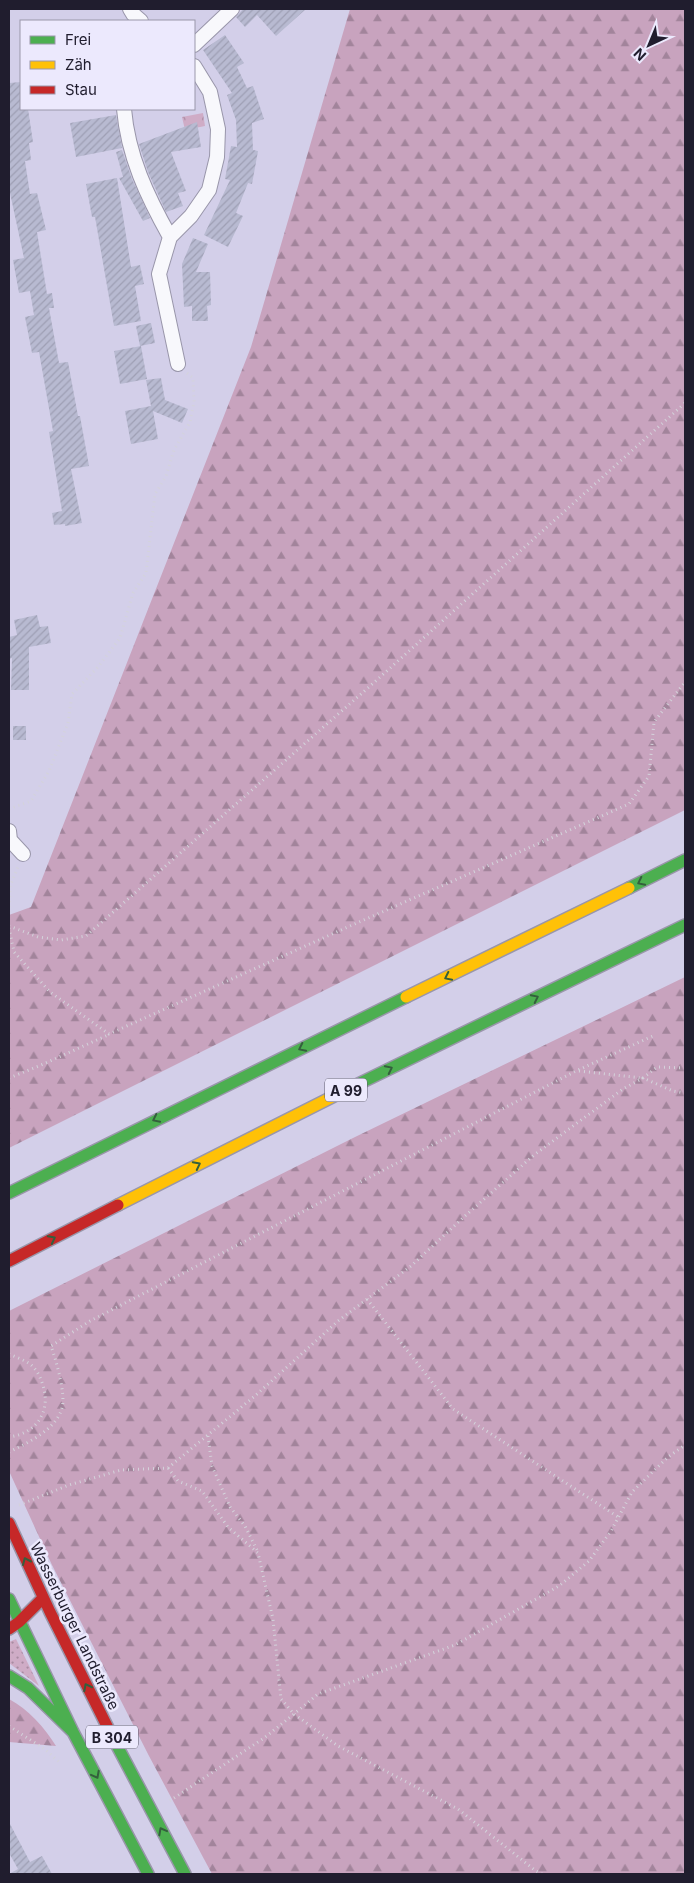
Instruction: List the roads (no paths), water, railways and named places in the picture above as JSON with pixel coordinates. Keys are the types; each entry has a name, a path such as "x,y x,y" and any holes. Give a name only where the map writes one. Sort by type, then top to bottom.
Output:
{"main road":[{"path":"9,1193 83,1154 685,860"},
{"name":"A 99","path":"9,1261 284,1120 685,925"},
{"name":"Wasserburger Landstraße","path":"9,1523 42,1598 129,1770 185,1874"},
{"path":"10,1603 42,1598"},
{"path":"9,1629 20,1622 42,1598"},
{"name":"B 304","path":"10,1603 73,1732 148,1874"},
{"path":"9,1676 28,1688 73,1732"}],"street":[{"path":"195,45 232,9"},
{"path":"178,364 159,274 170,237 191,216 209,190 217,157 218,130 210,92 195,68"},
{"path":"124,110 134,162 151,204 170,237"},
{"path":"9,831 10,840 23,854"}]}
